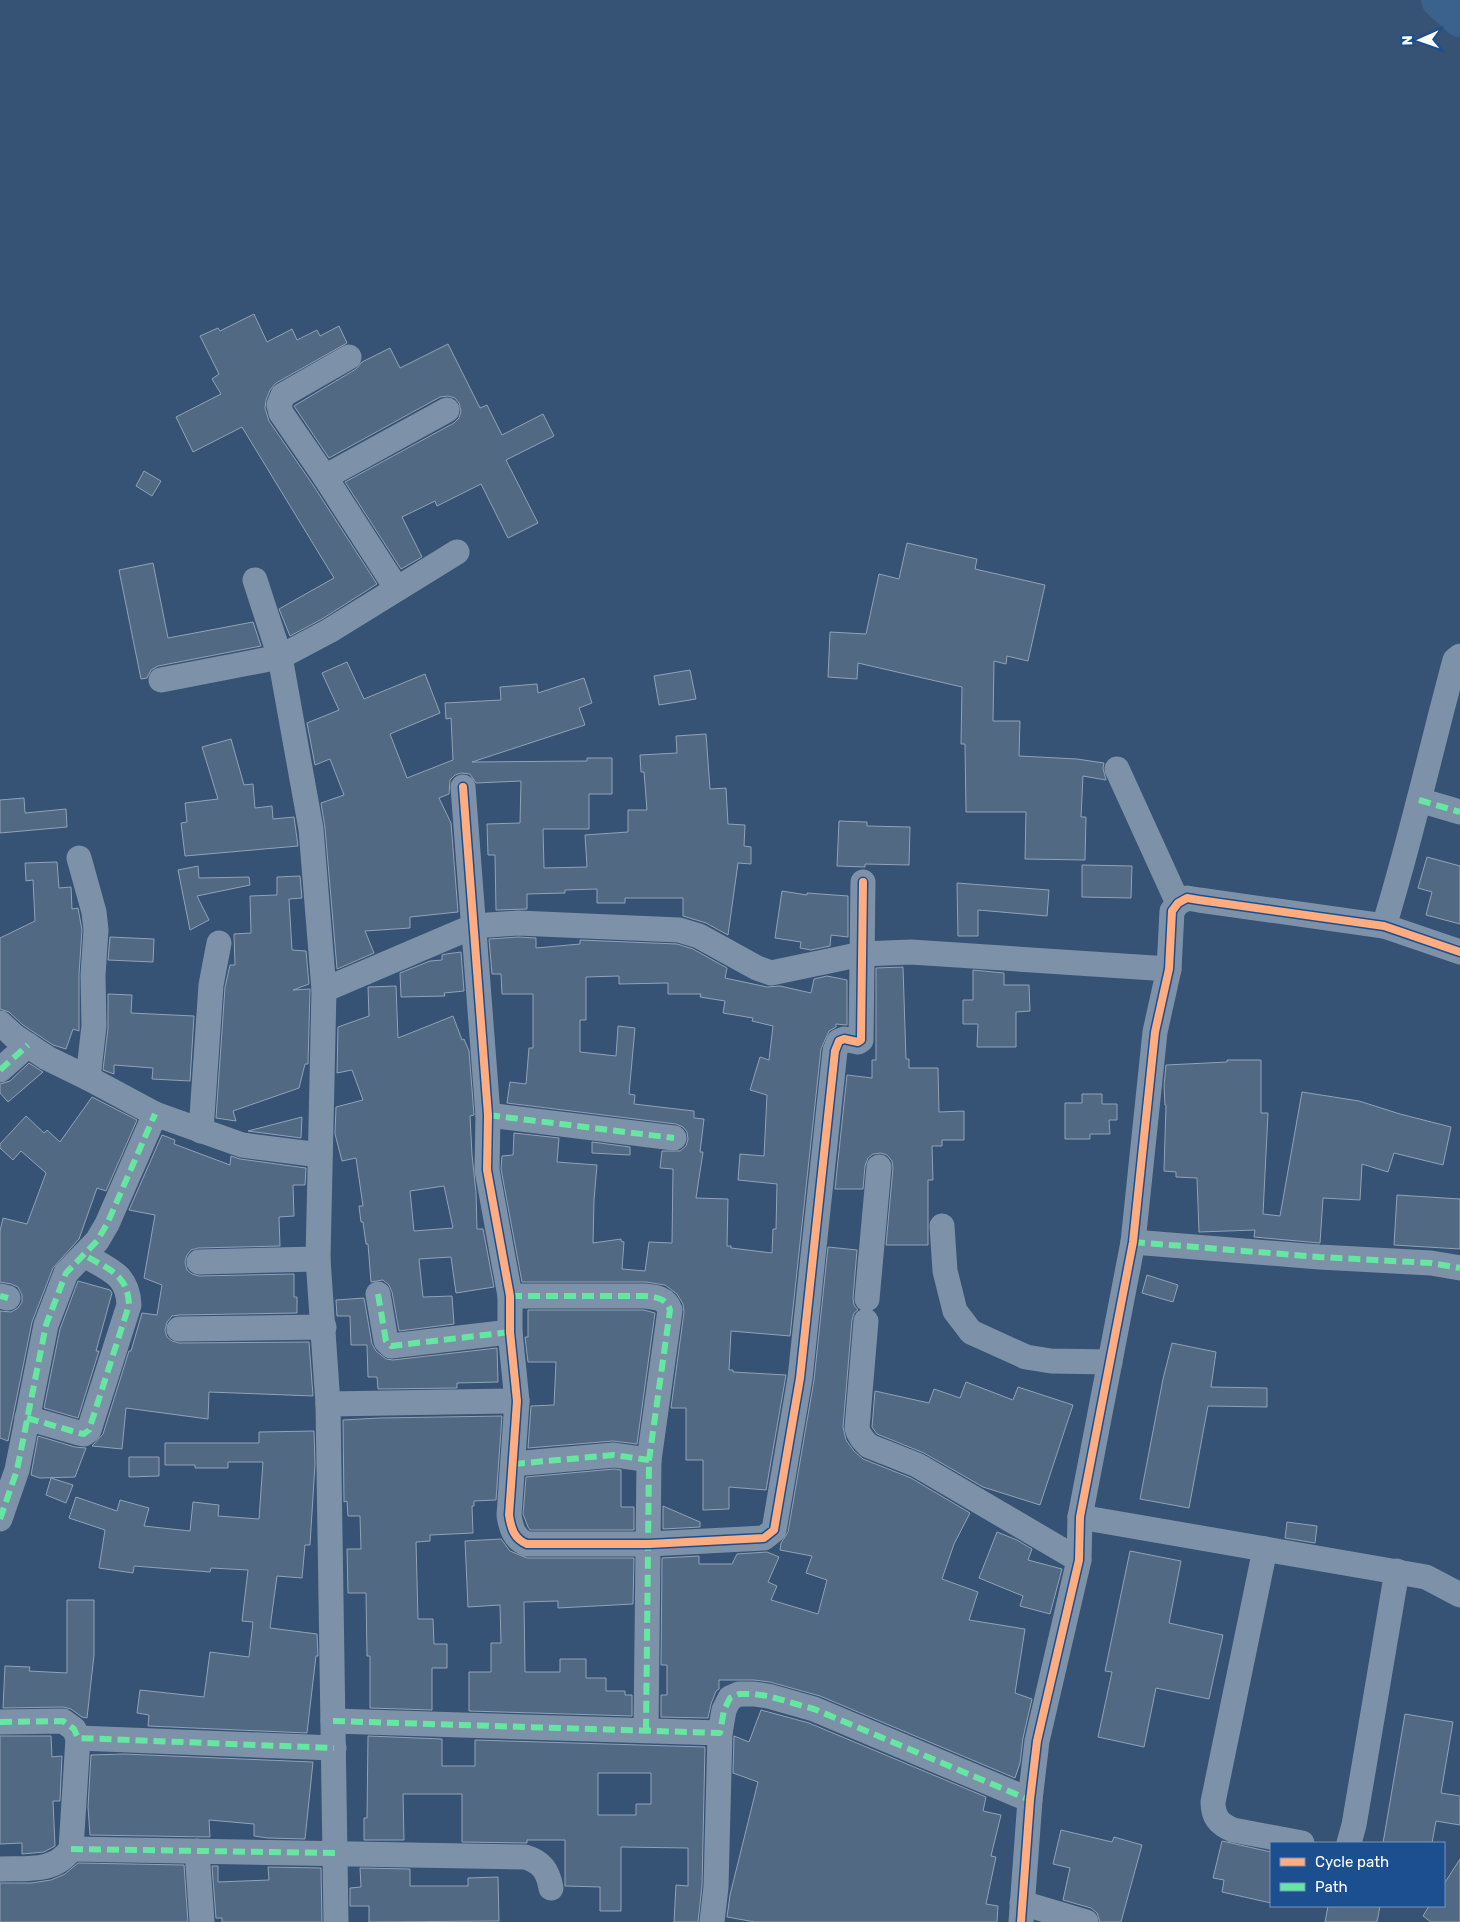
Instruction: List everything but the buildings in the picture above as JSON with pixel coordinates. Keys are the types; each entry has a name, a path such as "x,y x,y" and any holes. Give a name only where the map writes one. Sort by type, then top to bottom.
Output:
{"street":[{"path":"349,357 283,395 280,399 281,413 325,477 397,589"},
{"path":"325,477 447,410"},
{"path":"160,680 280,657 329,632 457,552"},
{"path":"255,580 280,657 312,829 324,990 318,1259 328,1404 336,1922"},
{"path":"1384,926 1402,868 1455,660 1460,656"},
{"path":"1117,769 1178,903"},
{"path":"463,787 488,1115 488,1170 510,1296 510,1332 517,1401 509,1515 511,1526 519,1541 539,1545 649,1544 764,1538 774,1530 800,1378 835,1051 839,1041 858,1042 861,1040 863,882"},
{"path":"1419,800 1460,812"},
{"path":"79,858 94,912 96,930 93,975 94,1026 88,1078"},
{"path":"1086,1922 1021,1912 1030,1800 1037,1741 1079,1560 1080,1517 1133,1242 1155,1032 1169,969 1172,911 1178,903 1187,898 1384,926 1460,952"},
{"path":"324,990 474,926 518,923 679,930 699,936 757,968 771,973 862,954 911,952 1169,969"},
{"path":"201,1131 211,985 219,943"},
{"path":"0,1023 14,1036 47,1058 155,1114 242,1145 320,1155"},
{"path":"0,1070 28,1045"},
{"path":"0,1519 17,1470 46,1325 66,1273 97,1241 107,1224 155,1114"},
{"path":"488,1115 674,1138"},
{"path":"879,1168 857,1428 859,1434 869,1446 917,1465 1079,1560"},
{"path":"942,1226 944,1271 955,1311 971,1332 1026,1356 1051,1362 1110,1362"},
{"path":"1133,1242 1319,1257 1431,1263 1460,1268"},
{"path":"27,1418 84,1434 89,1430 129,1305 129,1292 124,1282 114,1272 84,1255"},
{"path":"199,1262 318,1259"},
{"path":"378,1294 386,1341 391,1346 510,1332"},
{"path":"510,1296 645,1296 658,1298 668,1304 670,1312 650,1460 646,1730"},
{"path":"179,1329 324,1327"},
{"path":"328,1404 517,1401"},
{"path":"513,1464 614,1455 650,1460"},
{"path":"1080,1517 1397,1571 1426,1577 1460,1595"},
{"path":"1265,1549 1213,1802 1213,1812 1217,1821 1233,1830 1297,1842"},
{"path":"1349,1842 1353,1831 1397,1571"},
{"path":"712,1922 716,1887 720,1733 724,1710 730,1698 740,1694 768,1696 814,1709 1030,1800"},
{"path":"0,1722 63,1721 74,1729 78,1738 71,1849 64,1858 54,1864 40,1868 0,1868"},
{"path":"333,1721 720,1733"},
{"path":"78,1738 334,1748"},
{"path":"71,1849 525,1857 535,1860 545,1868 551,1888"},
{"path":"197,1851 202,1922"}],"waterway":[{"path":"1439,0 1460,19"}],"marked path":[{"path":"1419,800 1460,812"},
{"path":"0,1070 28,1045"},
{"path":"0,1519 17,1470 46,1325 66,1273 97,1241 107,1224 155,1114"},
{"path":"488,1115 674,1138"},
{"path":"1133,1242 1319,1257 1431,1263 1460,1268"},
{"path":"27,1418 84,1434 89,1430 129,1305 128,1295 121,1279 109,1269 84,1255"},
{"path":"378,1294 386,1341 391,1346 510,1332"},
{"path":"0,1296 8,1298"},
{"path":"510,1296 645,1296 663,1301 670,1310 649,1460 646,1730"},
{"path":"513,1464 614,1455 649,1460"},
{"path":"333,1721 720,1733 724,1710 730,1698 739,1694 754,1694 814,1709 1030,1800"},
{"path":"0,1722 63,1721 74,1729 78,1738 334,1748"},
{"path":"71,1849 335,1853"}],"cycle path":[{"path":"463,787 488,1115 487,1170 510,1296 510,1332 517,1401 509,1515 514,1533 527,1544 649,1544 764,1538 774,1530 800,1378 835,1051 839,1041 844,1039 858,1042 861,1040 863,882"},
{"path":"1021,1922 1030,1800 1037,1741 1079,1560 1080,1517 1133,1242 1155,1032 1169,969 1172,911 1178,903 1187,898 1384,926 1460,952"}]}
